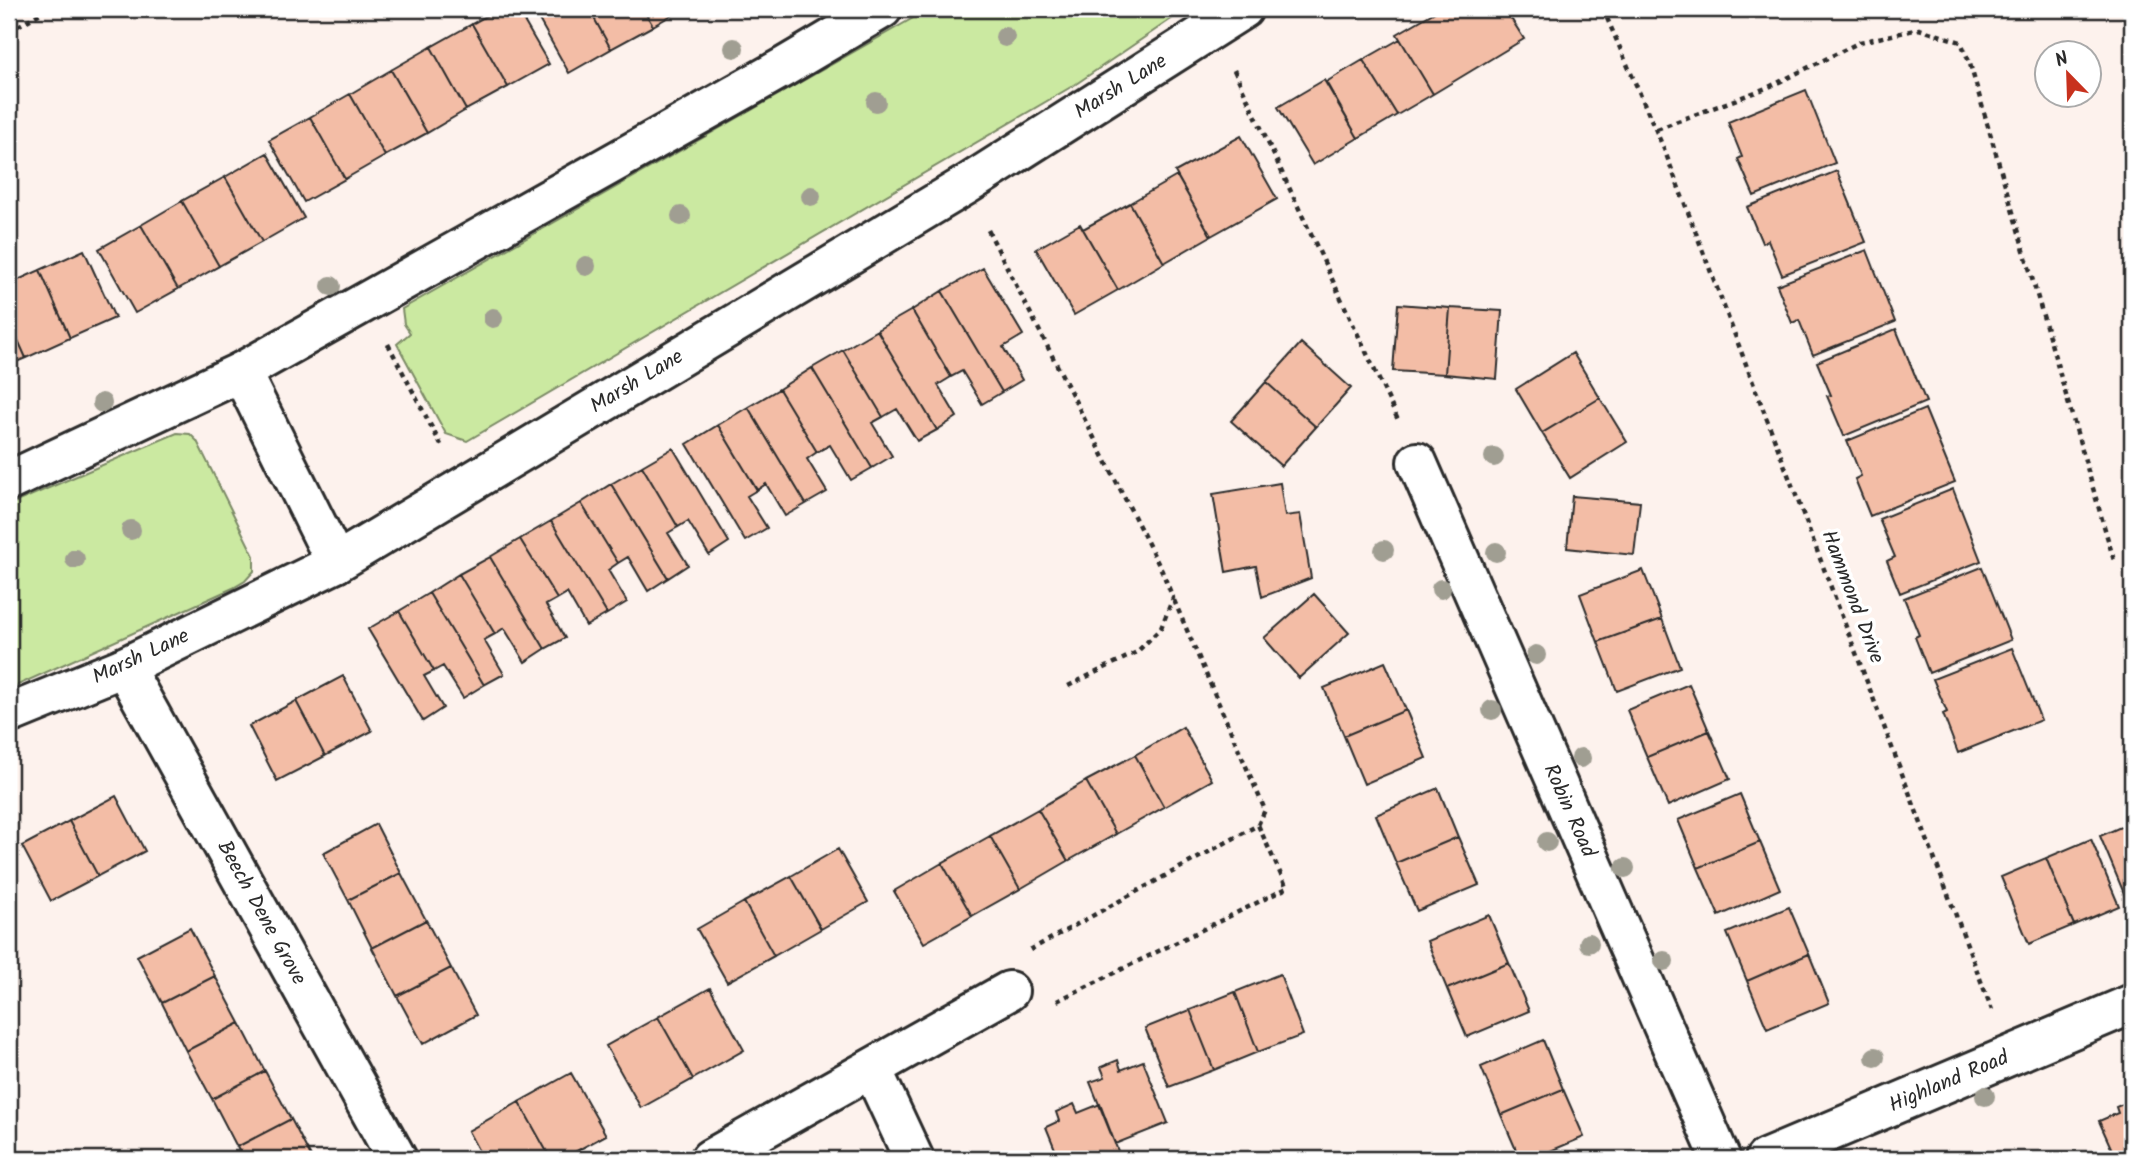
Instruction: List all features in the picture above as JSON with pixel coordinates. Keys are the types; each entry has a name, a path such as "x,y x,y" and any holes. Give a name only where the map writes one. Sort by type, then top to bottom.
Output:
{"main road":[{"path":"9,481 241,372 784,67 882,9"},
{"name":"Marsh Lane","path":"9,714 124,667 336,563 965,185 1229,18"},
{"path":"241,372 336,563"},
{"name":"Robin Road","path":"1417,462 1721,1159"},
{"name":"Beech Dene Grove","path":"124,667 397,1159"},
{"path":"710,1159 1009,991"},
{"name":"Highland Road","path":"1765,1159 2132,1004"},
{"path":"872,1069 914,1159"}],"path":[{"path":"9,31 48,9"},
{"name":"Hammond Drive","path":"1603,9 1657,129 2009,1056"},
{"path":"1229,18 1417,462"},
{"path":"1657,129 1769,87 1860,42 1920,29 1961,42 1970,64 2115,564"},
{"path":"965,185 1162,571 1265,810 1258,825 998,967 1023,1017 1287,888 1258,825"},
{"path":"365,302 463,486"},
{"path":"1066,687 1137,652 1161,628 1173,598"}],"green space":[{"path":"929,9 1186,9 1076,84 467,441 446,434 397,344 410,333 404,324 402,309"},
{"path":"177,433 190,434 197,441 254,556 254,571 245,581 233,588 9,689 9,505"}],"building":[{"path":"499,9 517,9 549,64 508,87 472,24"},
{"path":"533,9 589,9 611,49 569,73"},
{"path":"589,9 643,9 653,26 611,49"},
{"path":"643,9 682,9 653,26"},
{"path":"1440,9 1505,9 1524,39 1433,94 1397,34"},
{"path":"472,24 508,87 466,110 431,47"},
{"path":"1400,39 1433,94 1397,115 1363,60"},
{"path":"431,47 466,110 427,133 391,70"},
{"path":"1363,60 1397,115 1358,138 1326,82"},
{"path":"391,70 427,133 385,156 350,94"},
{"path":"1324,80 1358,138 1313,165 1278,107"},
{"path":"1806,90 1835,163 1754,196 1738,159 1742,157 1728,122"},
{"path":"350,94 385,156 345,179 310,117"},
{"path":"310,117 345,179 304,202 269,140"},
{"path":"1241,136 1277,199 1211,236 1175,172"},
{"path":"267,153 304,218 262,242 225,177"},
{"path":"1837,171 1866,242 1782,275 1768,240 1762,243 1747,207"},
{"path":"1177,176 1211,236 1164,263 1130,203"},
{"path":"225,177 262,242 219,266 182,201"},
{"path":"182,201 219,266 178,289 141,225"},
{"path":"1130,203 1164,263 1118,290 1083,229"},
{"path":"1080,224 1118,290 1074,315 1036,249"},
{"path":"141,225 178,289 135,313 99,249"},
{"path":"84,250 115,318 70,338 40,270"},
{"path":"1867,250 1895,322 1813,355 1799,320 1792,323 1777,285"},
{"path":"983,268 1023,335 1003,347 1022,380 1002,392 942,291"},
{"path":"40,270 70,338 26,358 9,320 9,284"},
{"path":"942,291 1002,392 982,404 962,371 951,377 912,310"},
{"path":"1398,304 1450,308 1445,374 1393,371"},
{"path":"1450,308 1502,311 1497,379 1445,374"},
{"path":"912,310 951,377 938,385 957,417 937,430 877,330"},
{"path":"9,320 26,358 9,365"},
{"path":"1896,329 1926,402 1844,436 1827,396 1831,395 1817,362"},
{"path":"877,330 937,430 917,441 897,409 883,417 843,350"},
{"path":"1301,343 1351,388 1316,427 1266,382"},
{"path":"843,350 883,417 872,423 892,456 872,468 812,368"},
{"path":"1573,353 1600,398 1542,433 1516,389"},
{"path":"812,368 872,468 851,480 830,445 817,452 779,389"},
{"path":"1266,382 1316,427 1281,466 1231,421"},
{"path":"779,389 817,452 807,459 827,492 806,504 748,407"},
{"path":"1600,398 1627,442 1570,478 1542,433"},
{"path":"748,407 806,504 785,516 766,484 757,490 718,425"},
{"path":"1925,409 1955,482 1870,516 1855,479 1861,476 1847,441"},
{"path":"718,425 757,490 747,496 767,528 745,541 687,444"},
{"path":"673,448 729,542 709,555 688,521 678,527 642,466"},
{"path":"642,466 678,527 668,533 688,565 668,578 611,484"},
{"path":"1280,483 1285,516 1300,514 1311,578 1262,597 1256,566 1226,572 1213,494"},
{"path":"611,484 668,578 648,591 628,557 618,563 581,503"},
{"path":"1953,489 1981,561 1900,593 1887,561 1895,557 1879,519"},
{"path":"1572,496 1640,502 1634,555 1567,548"},
{"path":"581,503 618,563 608,570 627,602 607,614 551,521"},
{"path":"551,521 607,614 586,626 567,593 557,599 520,539"},
{"path":"520,539 557,599 546,605 565,638 545,649 490,557"},
{"path":"490,557 545,649 525,662 504,628 495,634 459,574"},
{"path":"1982,567 2011,640 1929,673 1915,637 1919,635 1904,598"},
{"path":"1643,570 1662,619 1598,642 1580,594"},
{"path":"459,574 495,634 484,640 504,674 484,685 429,593"},
{"path":"429,593 484,685 463,698 443,666 434,671 399,611"},
{"path":"1314,594 1349,633 1299,678 1264,638"},
{"path":"399,611 434,671 424,676 443,708 423,721 368,629"},
{"path":"1662,619 1680,667 1617,691 1598,642"},
{"path":"2012,648 2041,720 1958,753 1943,714 1947,712 1933,679"},
{"path":"1385,662 1406,710 1344,736 1324,688"},
{"path":"343,676 372,731 325,756 296,701"},
{"path":"1689,684 1709,731 1647,757 1627,710"},
{"path":"296,701 325,756 277,781 249,726"},
{"path":"1406,710 1426,758 1364,784 1344,736"},
{"path":"1183,727 1212,780 1164,807 1135,755"},
{"path":"1709,731 1730,779 1668,806 1647,757"},
{"path":"1135,755 1164,807 1116,834 1086,781"},
{"path":"1086,781 1116,834 1068,861 1038,809"},
{"path":"1438,788 1458,837 1396,863 1376,815"},
{"path":"1740,794 1760,842 1698,868 1678,820"},
{"path":"116,796 145,851 98,876 69,821"},
{"path":"1038,809 1068,861 1020,889 990,836"},
{"path":"69,821 98,876 51,901 22,846"},
{"path":"2132,822 2132,901 2128,903 2100,836"},
{"path":"376,824 401,873 348,900 323,853"},
{"path":"990,836 1020,889 972,916 942,863"},
{"path":"1458,837 1479,885 1417,911 1396,863"},
{"path":"2091,839 2119,906 2074,925 2046,858"},
{"path":"1760,842 1780,889 1719,916 1698,868"},
{"path":"838,849 868,902 821,929 791,876"},
{"path":"2046,858 2074,925 2029,944 2001,877"},
{"path":"942,863 972,916 924,943 894,891"},
{"path":"401,873 426,920 372,948 348,900"},
{"path":"791,876 821,929 774,956 744,902"},
{"path":"744,902 774,956 727,982 697,929"},
{"path":"1789,907 1809,954 1747,981 1727,933"},
{"path":"1489,915 1509,963 1447,989 1427,941"},
{"path":"426,920 451,968 397,996 372,948"},
{"path":"190,928 215,976 162,1003 137,956"},
{"path":"1809,954 1829,1003 1767,1029 1747,981"},
{"path":"1509,963 1529,1011 1467,1037 1447,989"},
{"path":"451,968 476,1015 423,1044 397,996"},
{"path":"1280,974 1303,1035 1258,1052 1235,992"},
{"path":"215,976 240,1023 186,1051 162,1003"},
{"path":"710,988 744,1050 693,1079 658,1017"},
{"path":"1235,992 1258,1052 1214,1070 1190,1010"},
{"path":"1190,1010 1214,1070 1169,1087 1145,1028"},
{"path":"658,1017 693,1079 641,1108 606,1046"},
{"path":"240,1023 265,1071 212,1099 186,1051"},
{"path":"1543,1040 1563,1089 1501,1115 1481,1067"},
{"path":"1118,1060 1121,1070 1143,1061 1168,1123 1115,1144 1090,1082 1105,1077 1101,1067"},
{"path":"265,1071 291,1119 237,1147 212,1099"},
{"path":"571,1073 606,1135 562,1159 551,1159 519,1102"},
{"path":"1563,1089 1584,1137 1531,1159 1520,1159 1501,1115"},
{"path":"2132,1100 2132,1159 2116,1159 2099,1121 2118,1113 2116,1107"},
{"path":"519,1102 551,1159 483,1159 468,1131"},
{"path":"1074,1104 1078,1113 1100,1104 1121,1159 1059,1159 1046,1127 1059,1121 1056,1112"},
{"path":"291,1119 312,1159 243,1159 237,1147"},
{"path":"1030,1150 1033,1159 1011,1157"},
{"path":"1055,1150 1059,1159 1033,1159"}]}
